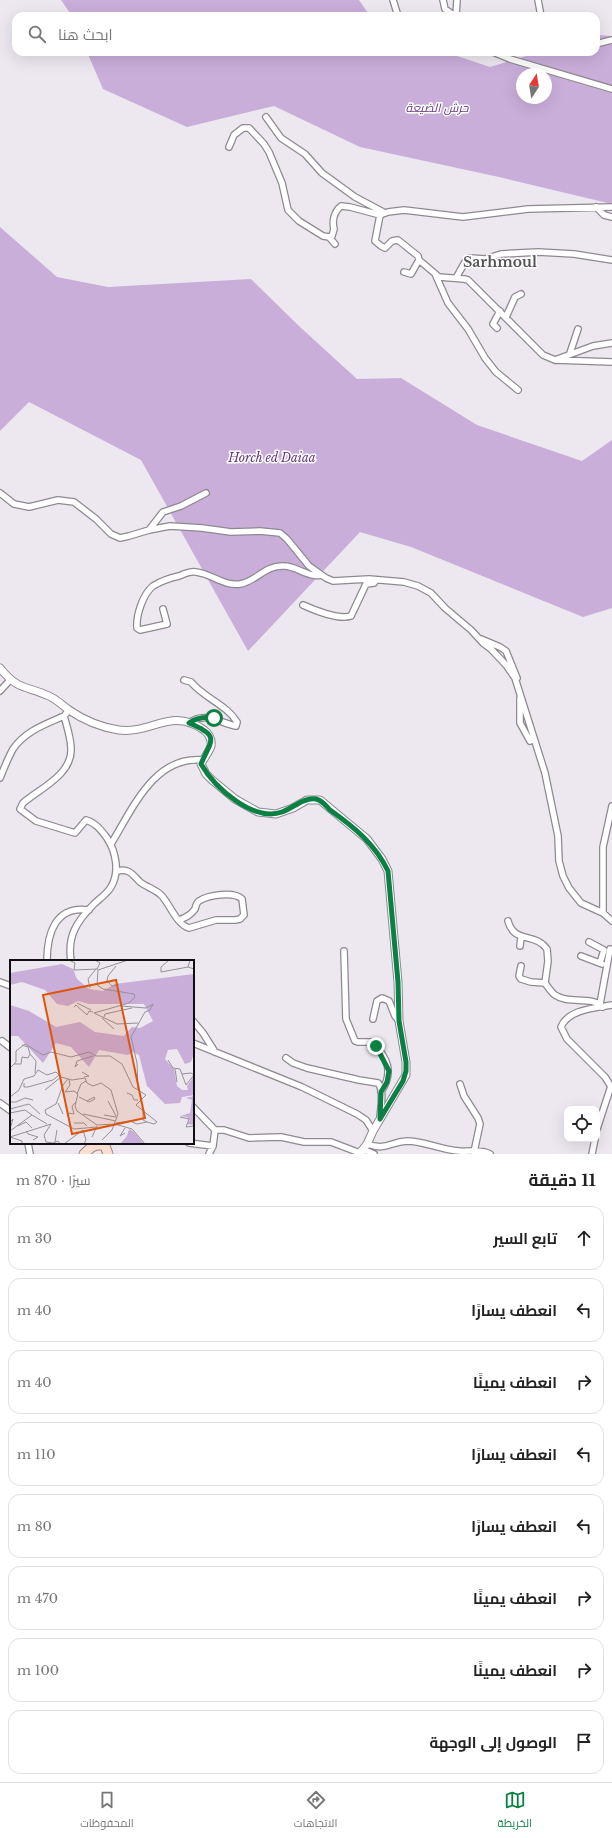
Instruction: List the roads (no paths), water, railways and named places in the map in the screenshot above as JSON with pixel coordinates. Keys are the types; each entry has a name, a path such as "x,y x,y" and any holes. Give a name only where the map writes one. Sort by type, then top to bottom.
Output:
{"main road":[{"path":"84,1154 94,1145 99,1144 105,1146 106,1149"}],"street":[{"path":"393,0 397,12"},
{"path":"443,0 445,9 450,12"},
{"path":"456,12 457,0"},
{"path":"538,0 540,12"},
{"path":"600,43 612,40"},
{"path":"503,56 612,88"},
{"path":"266,117 281,138 305,154 322,173 382,214"},
{"path":"229,146 234,135 243,128 249,128 264,144 269,152 282,183 288,210 299,221 323,236 329,237 335,244"},
{"path":"329,237 332,236 334,229 332,223 335,213 341,206 382,214 404,210 463,217 528,209 612,207"},
{"path":"596,207 604,215 612,217"},
{"path":"382,214 376,241 377,244 385,248 392,241 398,240 418,256 419,260 439,277 464,278 474,285 542,355 555,360 612,362"},
{"path":"456,278 465,262 470,258 485,259 491,256 512,253 551,252 612,260"},
{"path":"404,272 411,274 419,260"},
{"path":"436,275 448,303 468,329 483,354 496,372 518,390"},
{"path":"506,317 515,297 521,294"},
{"path":"497,328 493,324 500,311"},
{"path":"570,353 578,329"},
{"path":"555,360 570,353 593,346 612,343"},
{"path":"0,493 14,504 29,507 35,507 58,500 74,502 111,534 120,538 170,526 231,532 260,530 276,532 283,535 300,558 321,575 333,581 376,580 410,583 431,592 502,660 518,684"},
{"path":"149,530 163,512 181,506 206,493"},
{"path":"163,610 167,624 145,630 140,630 137,628 140,609 152,587 162,581 191,572 198,572 230,584 245,582 274,566 288,566 316,576 321,575"},
{"path":"303,605 317,611 333,615 352,616 366,584 374,583 376,580"},
{"path":"478,637 506,651 517,675 518,684 545,773 558,836 563,876 569,888 581,902 603,913 612,921"},
{"path":"0,668 10,680 20,687 49,696 67,713 92,724 123,730 141,729 169,721 189,723 204,731 211,739 211,746 201,764 206,774 235,799 253,810 266,814 276,814 307,800 320,800 367,839 380,855 388,871 398,982 399,1021 406,1062 406,1075 367,1144 360,1153"},
{"path":"0,691 10,680"},
{"path":"184,680 191,682 196,688 225,710 237,722 236,726 230,725 208,717 193,720 189,723"},
{"path":"521,694 520,723 530,741"},
{"path":"0,778 12,750 22,739 38,728 67,713"},
{"path":"67,713 71,748 69,759 58,775 23,803 20,809 36,821 75,833 86,820 90,821 99,828 111,844 116,871 110,889 78,923 70,941 71,960"},
{"path":"111,844 142,793 157,776 169,767 180,762 195,759 203,760"},
{"path":"603,913 603,847 612,806"},
{"path":"116,871 129,871 143,884 158,892 179,920 189,928 216,920 240,919 244,915 242,899 238,895 227,894 204,899 198,902 192,913 179,920"},
{"path":"47,960 48,938 50,932 58,921 64,914 71,911 80,909 89,910"},
{"path":"508,921 510,929 516,935 537,941 547,949 548,961 545,983 554,995 562,999 602,1006"},
{"path":"520,946 521,937"},
{"path":"589,942 604,950 600,963"},
{"path":"602,1006 610,949"},
{"path":"344,951 346,1019 355,1041 372,1042 380,1052 389,1071 387,1082 381,1092"},
{"path":"581,956 607,965"},
{"path":"521,966 519,976 521,979 531,982 545,983"},
{"path":"0,982 10,986"},
{"path":"373,1019 377,1002 382,998 389,1001 395,1016 399,1021"},
{"path":"600,1120 611,1087 605,1077 567,1039 561,1027 567,1018 575,1014 602,1006 612,1005"},
{"path":"194,1022 215,1052"},
{"path":"2,1041 10,1047"},
{"path":"194,1043 302,1087 357,1114 366,1120 373,1131"},
{"path":"286,1058 293,1063 307,1068 380,1084 380,1119"},
{"path":"460,1084 464,1096 478,1118 480,1124 474,1152"},
{"path":"0,1103 10,1110"},
{"path":"194,1108 215,1130 224,1130 249,1138 281,1137 304,1142 331,1142 360,1153 367,1151 374,1154"},
{"path":"209,1154 213,1146 215,1130"},
{"path":"367,1144 383,1147 407,1141 450,1150 474,1152 485,1151 490,1154"},
{"path":"592,1154 594,1142"},
{"path":"28,1144 30,1154"},
{"path":"194,1144 213,1146"}],"district":[{"name":"Sarhmoul","path":"500,262"}],"park label":[{"name":"حرش الضيعة","path":"437,107"},
{"name":"Horch ed Daiaa","path":"272,457"}]}
